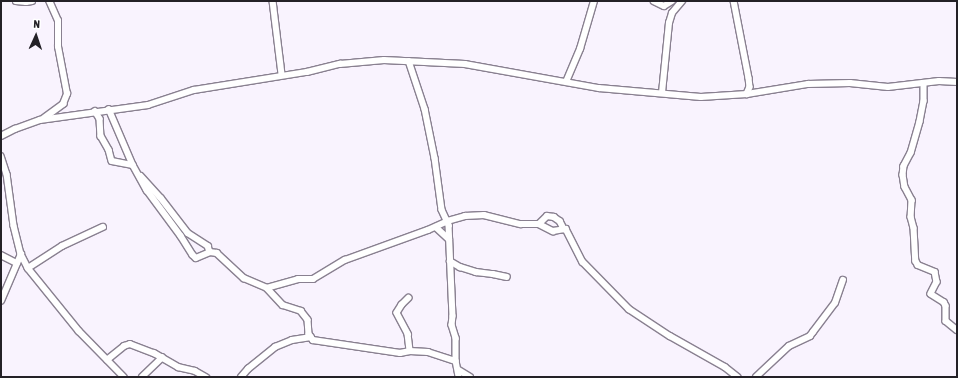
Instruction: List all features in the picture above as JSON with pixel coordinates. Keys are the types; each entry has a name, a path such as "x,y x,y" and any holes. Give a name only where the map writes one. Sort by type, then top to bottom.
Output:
{"street":[{"path":"16,1 32,1"},
{"path":"40,120 63,104 67,94 58,47 58,21 50,1"},
{"path":"273,1 282,74"},
{"path":"566,82 580,49 594,1"},
{"path":"654,1 664,6 672,1"},
{"path":"662,93 669,23 672,13 682,1"},
{"path":"734,1 749,78 750,87 747,94"},
{"path":"1,136 40,120 109,109 148,105 194,90 282,74 384,60 477,66 614,90 711,97 747,94 808,84 850,83 892,87 939,81 957,82"},
{"path":"409,61 425,109 435,158 442,210 448,221 453,316 452,325 456,338 456,361 459,370 459,377"},
{"path":"924,83 924,101 920,122 913,146 904,166 903,175 906,187 912,200 911,217 914,228 916,260 918,265 935,272 937,282 931,294 944,302 946,306 946,321 957,330"},
{"path":"109,109 133,165 147,190 193,255 196,258 210,252 217,253 248,280 267,288 283,305 297,308 304,314 310,326 311,338"},
{"path":"95,111 100,120 100,136 109,150 112,161 133,165"},
{"path":"1,156 6,174 14,226 21,254 28,268 63,313 124,377"},
{"path":"138,173 153,188 188,233 208,246 210,252"},
{"path":"267,288 298,279 313,278 345,260 465,216 484,215 521,224 539,224 552,231 564,229"},
{"path":"539,224 547,216 554,217 560,221 564,229 572,238 583,262 629,309 670,336 725,367 738,377"},
{"path":"28,268 62,246 103,227"},
{"path":"436,227 449,239"},
{"path":"1,301 21,254"},
{"path":"1,255 17,263"},
{"path":"450,261 460,267 476,272 507,277"},
{"path":"756,377 789,346 810,336 835,304 842,280"},
{"path":"409,298 397,313 408,334 410,351"},
{"path":"241,377 248,369 275,347 292,340 311,338 316,341 358,348 400,353 410,351 428,352 456,361"},
{"path":"107,360 124,346 130,344 174,365 195,371 206,377"},
{"path":"142,377 162,358"},
{"path":"459,370 470,377"}]}
